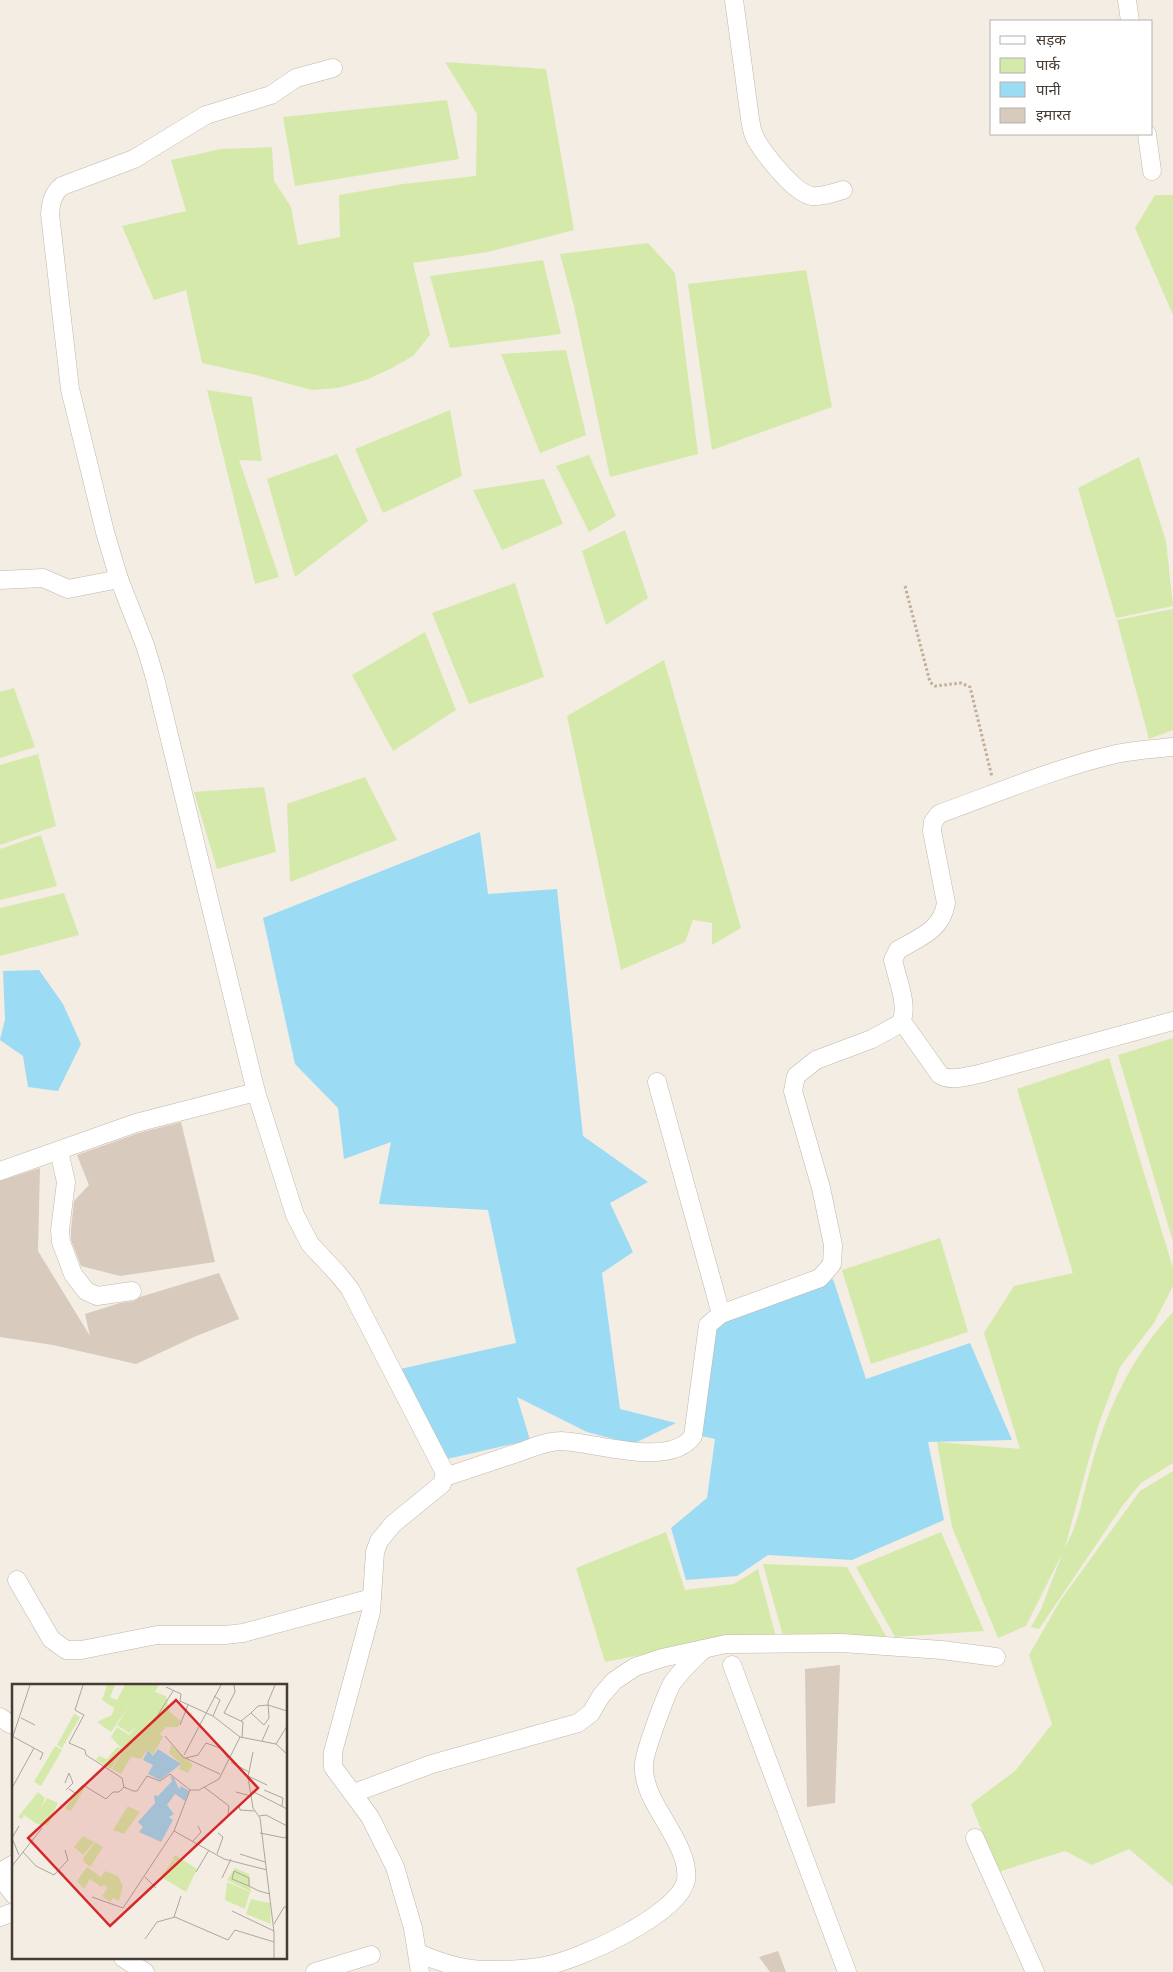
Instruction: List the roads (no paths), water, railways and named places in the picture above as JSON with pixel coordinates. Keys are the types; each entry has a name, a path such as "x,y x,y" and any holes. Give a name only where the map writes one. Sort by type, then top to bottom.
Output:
{"street":[{"path":"734,0 750,119 754,135 793,186 804,193 812,196 823,196 843,190"},
{"path":"1127,0 1130,20"},
{"path":"333,68 296,78 271,94 206,116 134,159 62,186 53,196 50,214 70,389 91,480 119,579 145,645 162,703 256,1092 295,1215 306,1238 316,1252 350,1289 445,1470 442,1484 393,1524 379,1541 375,1552 371,1612 332,1752 334,1768 370,1817 395,1867 413,1928 420,1972"},
{"path":"1147,135 1152,171"},
{"path":"0,580 43,578 68,589 119,579"},
{"path":"445,1477 550,1442 570,1442 634,1452 652,1452 679,1448 685,1445 693,1436 708,1325 720,1314 820,1278 832,1264 833,1245 821,1188 793,1091 796,1076 816,1060 872,1039 900,1023 903,1017 903,1004 893,960 894,955 898,950 934,928 944,914 946,903 932,831 933,822 939,814 1042,776 1118,754 1173,747"},
{"path":"900,1023 906,1027 940,1075 951,1078 980,1074 1173,1021"},
{"path":"657,1082 720,1314"},
{"path":"0,1171 59,1152 136,1123 256,1092"},
{"path":"59,1152 66,1182 60,1230 61,1242 73,1274 86,1291 97,1296 132,1291"},
{"path":"17,1580 51,1639 66,1650 80,1650 157,1635 225,1635 243,1633 372,1598"},
{"path":"354,1793 432,1764 578,1723 591,1713 601,1696 614,1681 629,1670 662,1658 704,1648 726,1644 842,1643 942,1650 996,1657"},
{"path":"418,1953 446,1965 489,1970 545,1966 581,1954 622,1936 648,1921 681,1893 686,1877 684,1861 677,1844 652,1799 646,1784 644,1764 672,1684 704,1648"},
{"path":"732,1665 847,1972"},
{"path":"975,1838 1035,1972"},
{"path":"0,1872 12,1865"},
{"path":"0,1876 12,1892"},
{"path":"0,1917 12,1913"},
{"path":"314,1972 371,1955"},
{"path":"126,1960 146,1972"}],"water":[{"path":"480,832 488,894 557,889 583,1136 648,1182 610,1203 633,1252 602,1273 620,1409 676,1423 633,1444 587,1432 517,1397 530,1440 447,1459 396,1370 516,1343 488,1210 379,1204 391,1142 344,1159 338,1108 295,1064 263,918"},
{"path":"39,970 63,1004 81,1044 58,1091 28,1087 23,1056 0,1040 5,1019 3,971"},
{"path":"833,1279 866,1379 970,1343 1012,1440 928,1442 944,1520 852,1560 768,1555 737,1576 686,1580 671,1528 707,1498 715,1439 697,1435 712,1323"}]}
